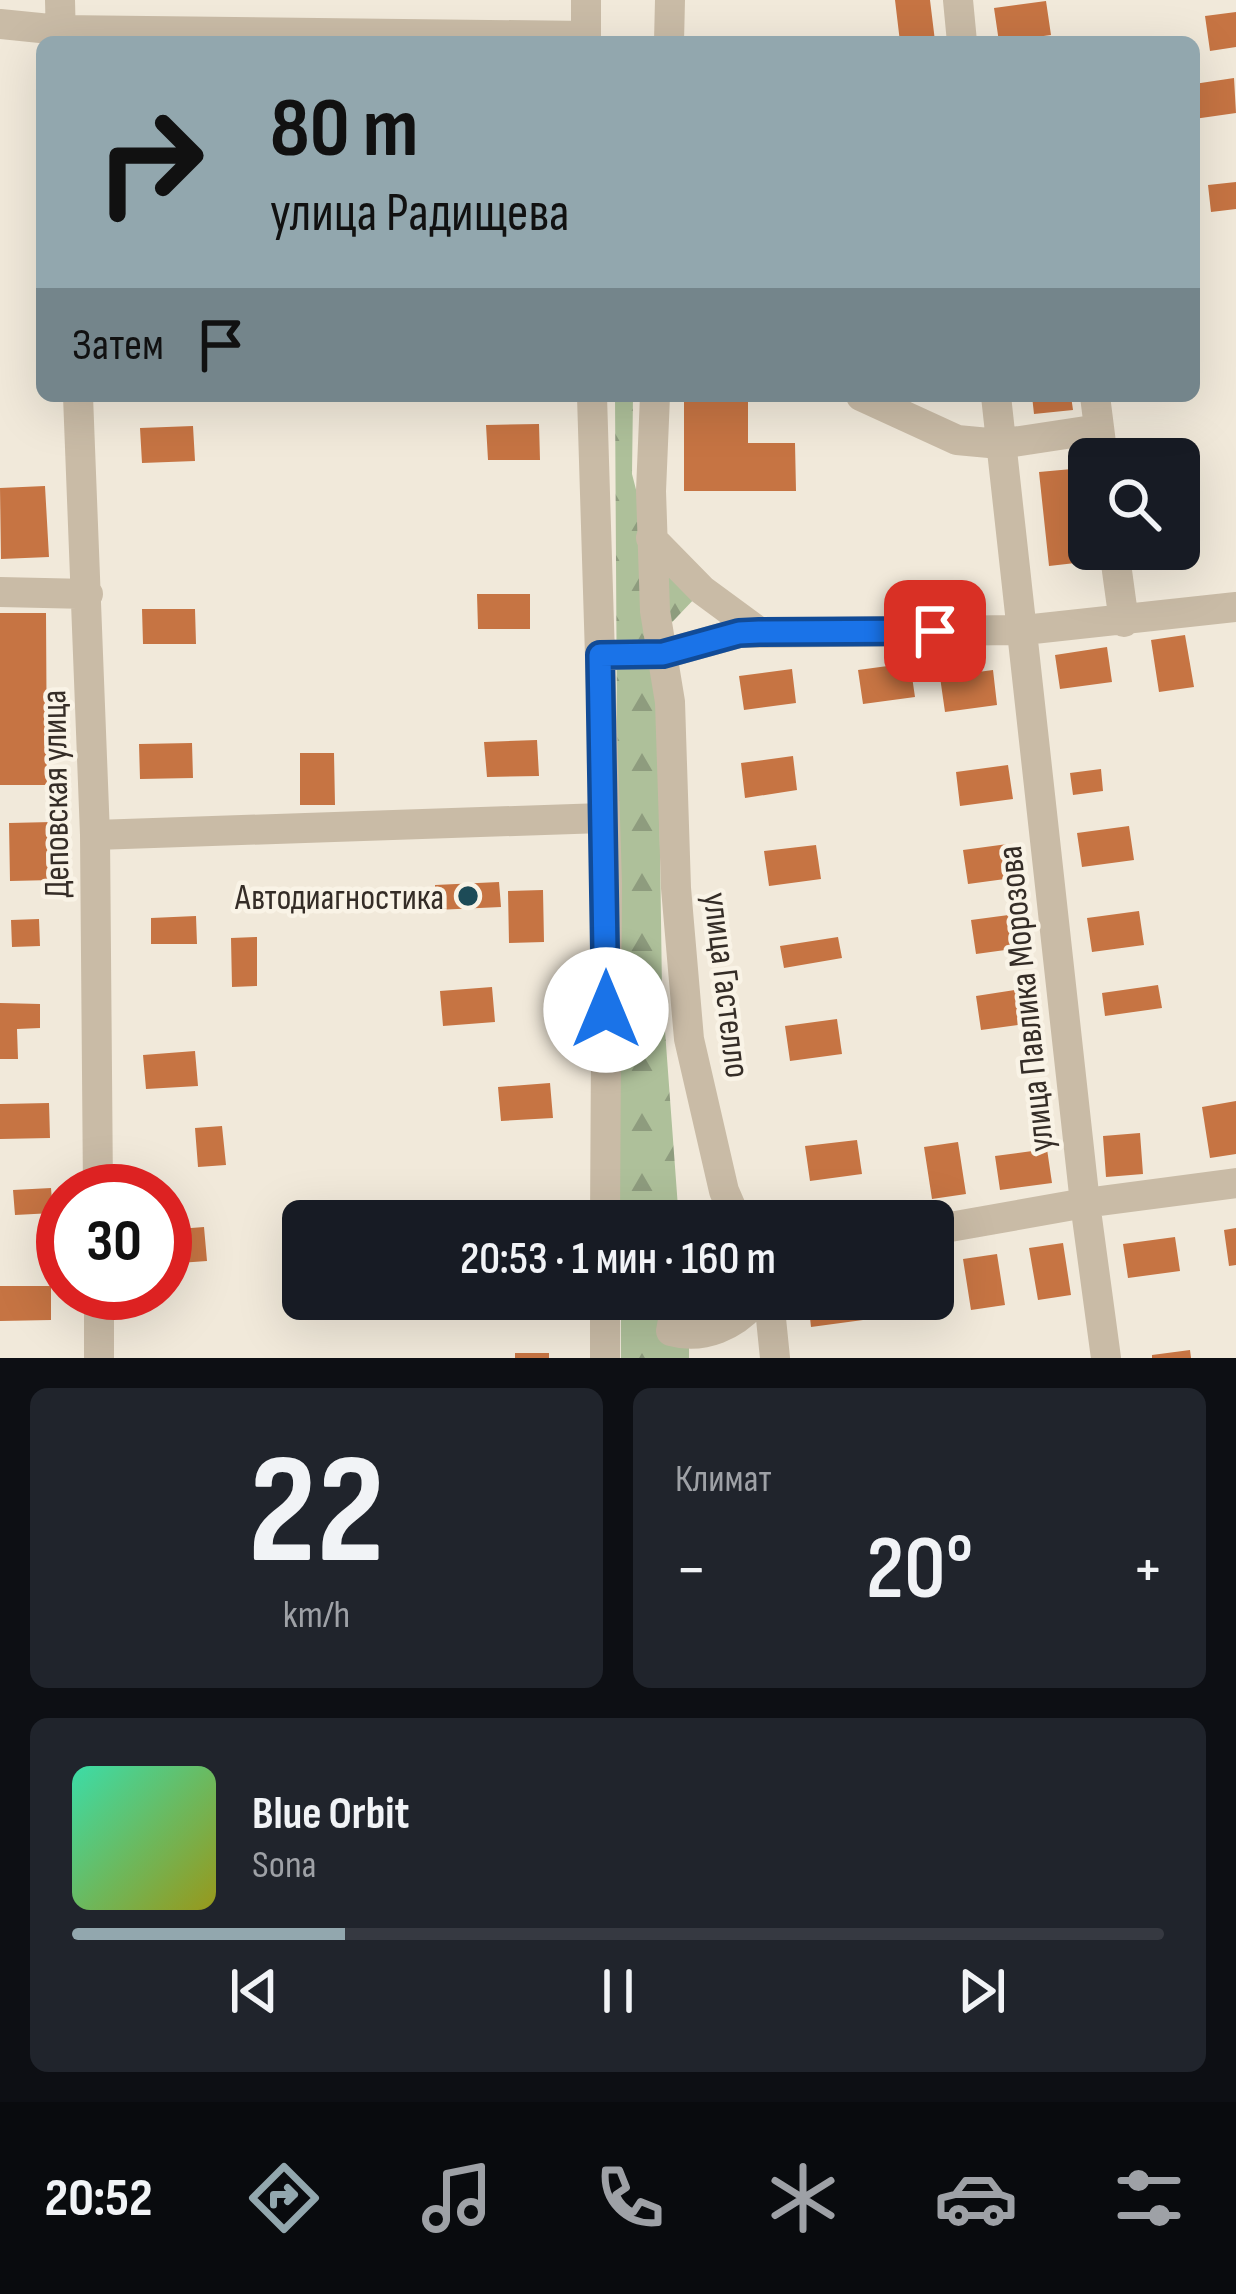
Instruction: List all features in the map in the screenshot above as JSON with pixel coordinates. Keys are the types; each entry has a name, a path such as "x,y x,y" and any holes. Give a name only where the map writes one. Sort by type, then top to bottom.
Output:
{"street":[{"path":"586,0 586,36"},
{"path":"669,36 670,0"},
{"path":"958,0 961,36"},
{"path":"0,24 481,36"},
{"name":"Деповская улица","path":"78,402 95,835 98,1164"},
{"path":"592,402 607,884 605,1200"},
{"name":"улица Гастелло","path":"655,402 651,538 655,611 670,701 676,888 689,1040 728,1200"},
{"path":"874,402 957,440 1068,444"},
{"name":"улица Павлика Морозова","path":"996,402 1106,1358"},
{"path":"1096,402 1100,438"},
{"path":"651,538 702,590 759,632"},
{"path":"1117,570 1124,622"},
{"path":"0,592 88,594"},
{"path":"600,655 663,654 739,633 1024,630 1236,607"},
{"path":"95,835 603,818"},
{"path":"954,1226 1236,1184"},
{"path":"99,1320 99,1358"},
{"path":"605,1320 605,1358"},
{"path":"672,1320 671,1331 692,1337 733,1320"},
{"path":"771,1320 776,1358"}],"green space":[{"path":"615,402 633,402 632,474 649,540 697,596 657,638 662,990 677,1200 620,1200"},
{"path":"621,1320 689,1320 689,1358 621,1358"}],"building":[{"path":"895,0 930,0 934,36 899,36"},
{"path":"1046,1 1051,35 998,36 994,8"},
{"path":"1236,12 1236,47 1210,51 1205,16"},
{"path":"1234,78 1236,113 1200,118 1200,83"},
{"path":"1236,182 1236,209 1211,212 1208,185"},
{"path":"684,402 748,402 748,443 795,443 796,491 684,491"},
{"path":"1033,402 1072,402 1073,410 1034,414"},
{"path":"539,424 540,460 488,460 486,425"},
{"path":"193,426 195,461 142,463 140,428"},
{"path":"1068,469 1068,564 1049,566 1039,472"},
{"path":"45,486 49,557 1,559 0,488"},
{"path":"477,594 530,594 530,629 478,629"},
{"path":"142,609 195,609 196,644 143,644"},
{"path":"0,613 46,613 47,785 0,785"},
{"path":"1185,635 1194,687 1159,692 1151,640"},
{"path":"1107,647 1112,682 1060,689 1055,655"},
{"path":"910,663 915,697 863,704 858,670"},
{"path":"792,669 796,703 744,710 739,676"},
{"path":"993,670 997,705 945,712 940,677"},
{"path":"537,740 539,776 487,777 484,742"},
{"path":"192,743 193,778 140,779 139,744"},
{"path":"300,753 334,753 335,805 300,805"},
{"path":"793,756 797,790 745,798 741,763"},
{"path":"1008,765 1013,799 960,806 956,772"},
{"path":"1101,769 1103,791 1073,795 1070,773"},
{"path":"52,822 53,880 10,881 9,823"},
{"path":"1129,826 1134,860 1082,867 1077,833"},
{"path":"1015,843 1020,877 968,884 963,850"},
{"path":"816,845 821,879 769,886 764,851"},
{"name":"Автодиагностика","path":"499,882 501,907 436,910 435,885"},
{"path":"543,890 544,942 509,943 508,891"},
{"path":"1139,911 1144,945 1092,952 1087,918"},
{"path":"1024,913 1028,947 976,954 971,920"},
{"path":"196,916 197,944 151,944 151,918"},
{"path":"39,919 40,946 12,947 11,920"},
{"path":"257,937 257,986 232,987 231,938"},
{"path":"838,937 842,958 784,968 780,946"},
{"path":"1158,985 1162,1008 1105,1016 1102,993"},
{"path":"492,987 495,1022 443,1026 440,991"},
{"path":"1028,988 1033,1023 981,1030 976,996"},
{"path":"0,1003 40,1004 40,1028 17,1029 18,1059 0,1059"},
{"path":"837,1019 842,1054 790,1061 785,1026"},
{"path":"195,1051 198,1086 146,1089 143,1055"},
{"path":"550,1083 553,1118 501,1121 498,1087"},
{"path":"1236,1101 1236,1154 1210,1158 1202,1107"},
{"path":"49,1103 50,1138 0,1139 0,1104"},
{"path":"222,1126 226,1165 198,1167 195,1128"},
{"path":"1140,1133 1143,1174 1106,1177 1103,1136"},
{"path":"857,1140 862,1174 810,1181 805,1146"},
{"path":"958,1142 966,1194 932,1199 924,1147"},
{"path":"1047,1149 1052,1183 1000,1190 995,1156"},
{"path":"36,1189 36,1214 15,1215 13,1190"},
{"path":"204,1227 207,1261 192,1262 192,1228"},
{"path":"1236,1228 1236,1265 1229,1266 1224,1230"},
{"path":"1175,1237 1180,1271 1128,1278 1123,1244"},
{"path":"1063,1243 1071,1295 1038,1300 1029,1248"},
{"path":"997,1254 1005,1305 971,1310 963,1259"},
{"path":"0,1286 36,1286 36,1320 51,1320 0,1321"},
{"path":"810,1320 863,1320 811,1327"},
{"path":"1190,1350 1191,1358 1152,1358 1152,1355"},
{"path":"515,1353 549,1353 549,1358 515,1358"}],"place":[{"name":"Автодиагностика","path":"468,896"}],"route":[{"path":"606,1010 600,655 663,654 739,633 935,631"}]}
